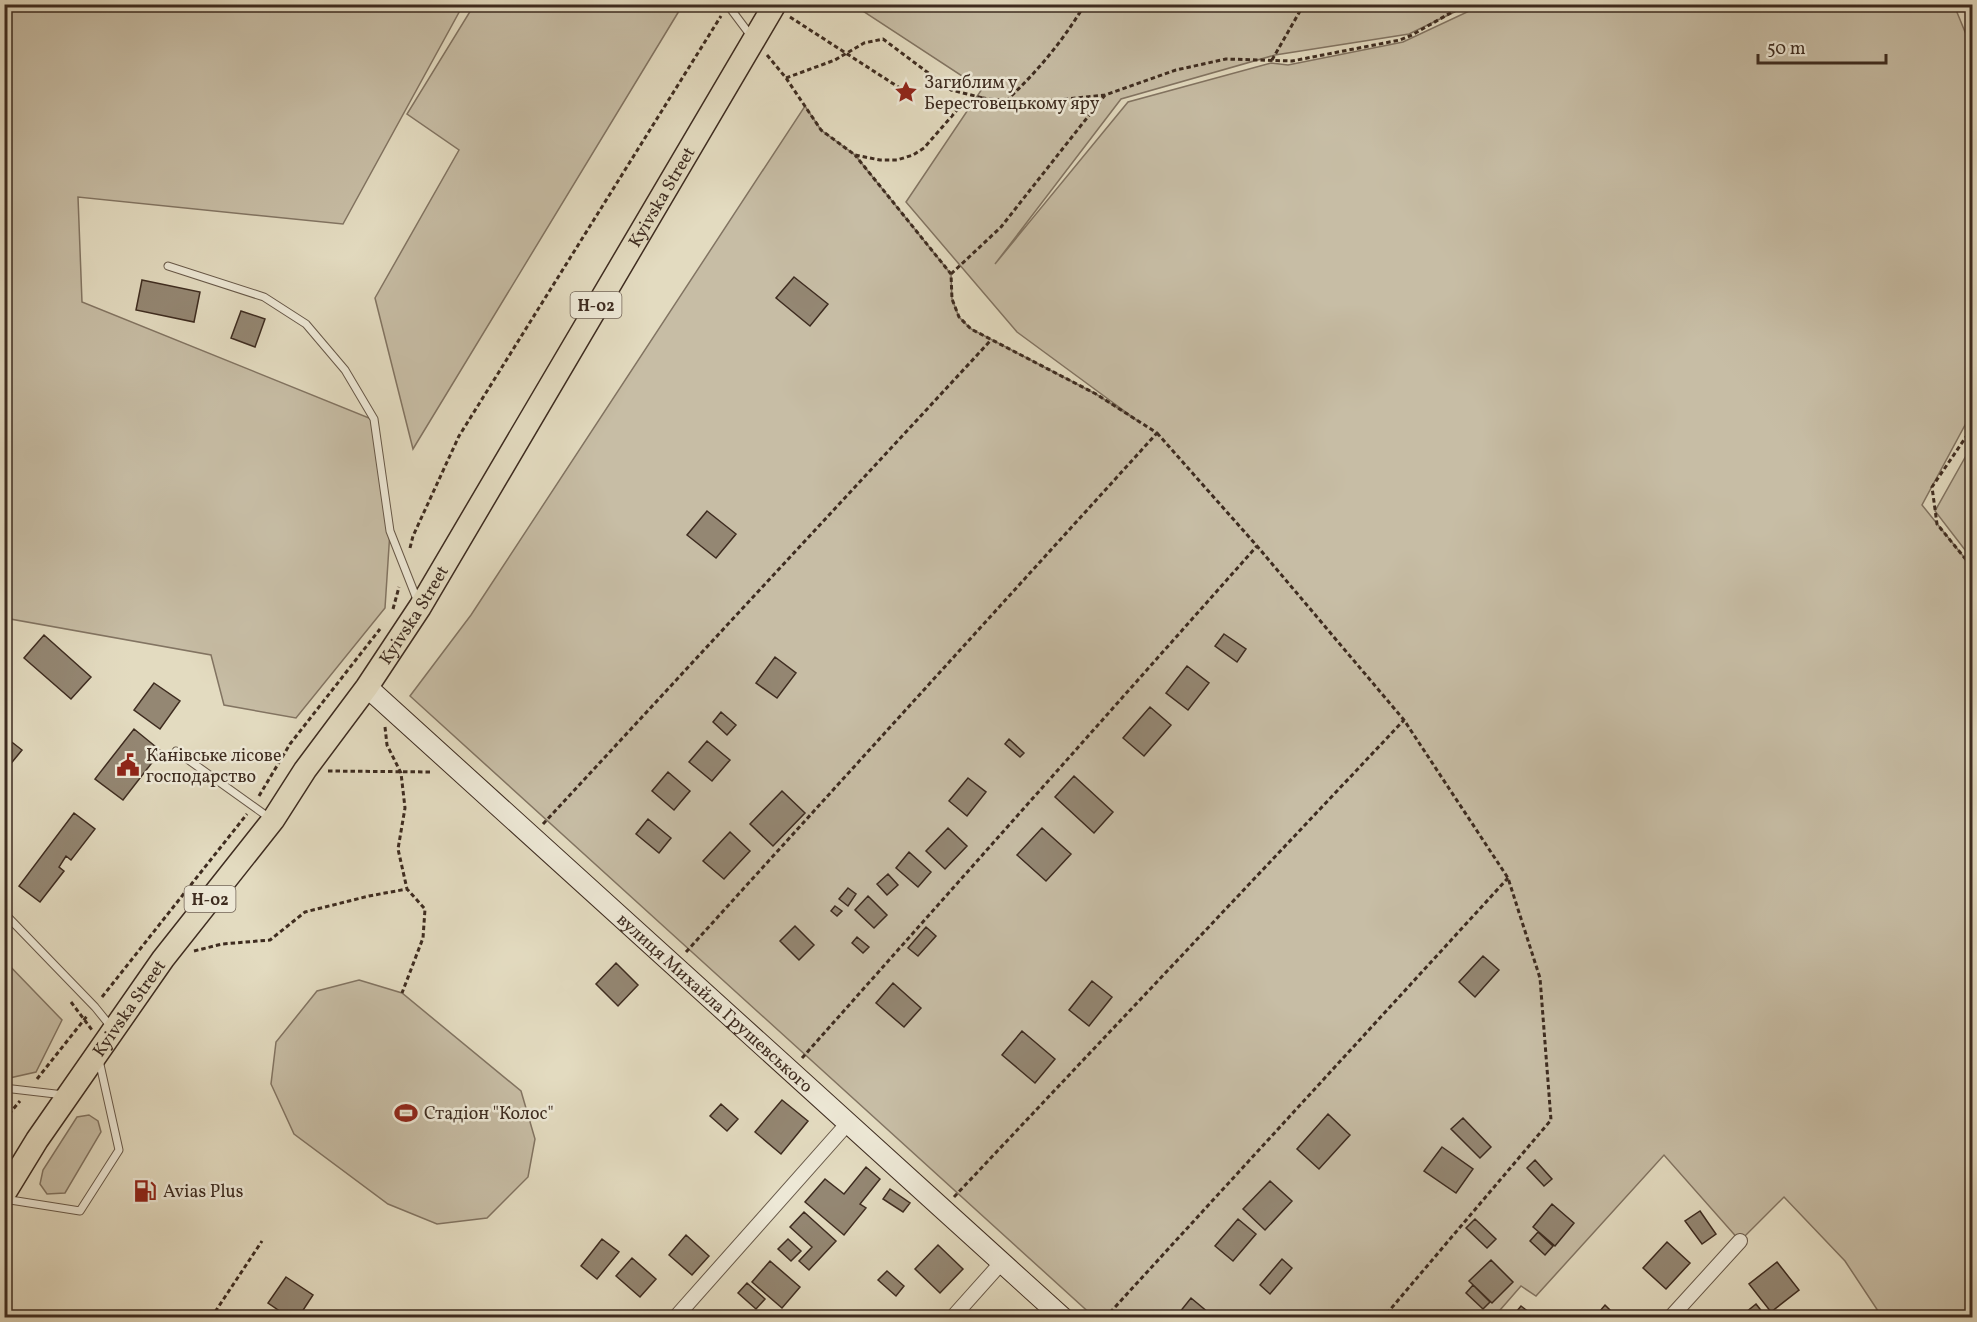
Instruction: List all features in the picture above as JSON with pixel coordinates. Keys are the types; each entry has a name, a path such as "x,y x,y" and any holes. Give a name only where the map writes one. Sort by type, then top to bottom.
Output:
{"main road":[{"name":"Kyivska Street","path":"4,1194 37,1140 113,1030 164,959 273,820 305,770 367,687 420,607 774,6"}],"street":[{"name":"вулиця Михайла Грушевського","path":"367,687 1063,1317"},
{"path":"675,1317 848,1124"},
{"path":"1670,1317 1740,1241"},
{"path":"952,1317 1002,1262"}],"lane":[{"path":"727,5 754,40"},
{"path":"168,266 264,297 306,324 345,370 374,420 390,531 420,607"},
{"path":"176,751 273,820"},
{"path":"4,913 95,1007 113,1030"},
{"path":"4,1199 80,1211 118,1150 98,1054"},
{"path":"4,1088 69,1095"}],"path":[{"path":"1006,101 1030,78 1066,35 1085,4"},
{"path":"1272,61 1304,4"},
{"path":"786,78 835,60 864,43 883,39 951,90 983,98 1024,103 1106,95 1176,70 1226,58 1292,61 1400,40 1412,36 1466,4"},
{"path":"407,558 413,536 459,436 727,5"},
{"path":"774,6 906,92"},
{"path":"754,40 786,78 821,130 855,155 951,274 952,299 959,317 971,329 1096,394 1157,433 1257,546 1404,720 1508,878 1540,978 1551,1120 1383,1317"},
{"path":"951,274 1001,227 1106,95"},
{"path":"855,155 880,160 897,160 913,155 924,148 958,109 969,102 983,98"},
{"path":"532,836 992,339"},
{"path":"1972,428 1932,488 1937,524 1972,567"},
{"path":"674,965 1157,433"},
{"path":"790,1070 1257,546"},
{"path":"392,614 401,580"},
{"path":"4,1120 254,806 290,744 385,623"},
{"path":"386,704 384,720 387,745 401,773 405,808 399,849 406,889 425,909 423,938 402,993"},
{"path":"943,1209 1404,720"},
{"path":"305,770 401,773 458,770"},
{"path":"1105,1317 1508,878"},
{"path":"193,952 222,944 270,940 305,912 406,889"},
{"path":"212,1317 262,1241"}],"shaded area":[{"path":"672,4 679,11 413,449 375,298 459,150 407,114 474,5"},
{"path":"4,5 463,5 343,224 78,197 82,302 374,420 390,531 385,608 296,718 224,705 211,655 5,618"},
{"path":"856,5 1469,5 1409,34 1275,55 1121,99 995,264 1128,102 1271,63 1288,65 1403,42 1482,5 1954,5 1972,49 1972,412 1922,505 1972,567 1972,1317 1882,1317 1845,1261 1784,1197 1740,1241 1664,1155 1536,1296 1521,1286 1494,1317 1094,1317 410,696 471,615 805,106 821,130 855,155 951,274 952,299 959,317 971,329 1096,394 1138,421 1017,332 906,202 982,89"},
{"path":"1972,445 1972,559 1935,511"},
{"path":"4,960 62,1020 36,1072 5,1079"},
{"name":"Стадіон \"Колос\"","path":"359,980 402,993 521,1091 535,1139 528,1177 487,1218 437,1224 388,1204 294,1134 271,1084 276,1042 317,991"},
{"path":"89,1115 98,1121 101,1132 65,1193 47,1194 40,1184 43,1170 77,1117"}],"building":[{"path":"794,277 828,304 810,326 776,298"},
{"path":"142,280 200,292 194,322 136,310"},
{"path":"241,311 265,319 255,347 231,338"},
{"path":"707,511 736,534 716,558 687,535"},
{"path":"1224,634 1246,649 1237,662 1215,646"},
{"path":"44,635 91,677 71,699 24,658"},
{"path":"775,657 796,673 777,698 756,683"},
{"path":"1187,666 1209,683 1188,710 1166,693"},
{"path":"154,683 180,701 160,729 134,710"},
{"path":"1150,707 1171,725 1144,756 1123,738"},
{"path":"721,712 736,725 727,735 713,722"},
{"name":"Канівське лісове господарство","path":"134,729 161,751 123,800 95,779"},
{"path":"4,736 22,750 4,772"},
{"path":"1009,739 1024,753 1020,757 1005,744"},
{"path":"707,741 730,760 712,781 689,762"},
{"path":"668,772 690,791 674,810 652,791"},
{"path":"1074,776 1113,812 1094,833 1055,797"},
{"path":"968,778 986,792 967,816 949,801"},
{"path":"782,791 805,813 773,846 750,824"},
{"path":"74,813 95,829 71,860 66,856 59,867 64,871 40,902 19,886"},
{"path":"648,819 671,838 659,853 636,834"},
{"path":"948,828 967,846 945,869 926,851"},
{"path":"1042,828 1071,854 1046,881 1017,855"},
{"path":"730,832 750,851 724,879 703,861"},
{"path":"909,852 931,872 918,887 896,868"},
{"path":"888,874 898,885 887,895 877,884"},
{"path":"848,888 856,894 848,906 839,899"},
{"path":"868,896 887,915 874,928 855,910"},
{"path":"835,906 842,911 837,916 831,911"},
{"path":"795,926 814,945 799,960 780,941"},
{"path":"926,927 936,936 918,956 908,948"},
{"path":"857,937 869,947 863,953 852,943"},
{"path":"1483,956 1499,970 1475,997 1459,982"},
{"path":"616,963 638,985 618,1006 596,984"},
{"path":"1092,981 1112,997 1089,1026 1069,1010"},
{"path":"893,983 921,1008 904,1027 876,1003"},
{"path":"1022,1031 1055,1059 1035,1083 1002,1055"},
{"path":"782,1100 808,1121 781,1154 755,1132"},
{"path":"721,1104 738,1119 727,1131 710,1116"},
{"path":"1328,1114 1350,1135 1319,1169 1297,1149"},
{"path":"1463,1118 1491,1147 1480,1158 1451,1129"},
{"path":"1442,1147 1473,1169 1456,1193 1424,1171"},
{"path":"1535,1160 1552,1179 1544,1186 1527,1168"},
{"path":"866,1167 880,1179 860,1204 866,1208 844,1235 805,1202 825,1179 844,1194"},
{"path":"1270,1181 1292,1201 1265,1230 1243,1209"},
{"path":"890,1189 910,1203 903,1212 883,1199"},
{"path":"1552,1204 1574,1223 1555,1246 1533,1227"},
{"path":"1700,1211 1716,1234 1702,1244 1685,1221"},
{"path":"804,1212 836,1241 809,1270 799,1261 812,1247 790,1227"},
{"path":"1238,1219 1256,1234 1233,1261 1215,1246"},
{"path":"1475,1219 1496,1239 1487,1248 1466,1228"},
{"path":"1538,1232 1553,1246 1545,1255 1530,1241"},
{"path":"686,1235 709,1256 692,1275 669,1255"},
{"path":"602,1239 619,1252 597,1279 581,1266"},
{"path":"788,1239 801,1251 791,1261 778,1249"},
{"path":"1667,1242 1690,1263 1666,1289 1643,1268"},
{"path":"938,1245 963,1269 940,1293 915,1269"},
{"path":"632,1258 656,1279 640,1297 616,1276"},
{"path":"1282,1259 1292,1268 1270,1294 1260,1285"},
{"path":"1491,1260 1513,1282 1492,1303 1469,1281"},
{"path":"770,1261 800,1287 782,1308 752,1282"},
{"path":"1777,1262 1799,1290 1771,1312 1749,1284"},
{"path":"887,1271 904,1286 896,1296 878,1280"},
{"path":"286,1277 313,1295 298,1318 290,1318 268,1303"},
{"path":"747,1283 765,1299 756,1309 738,1293"},
{"path":"1473,1285 1490,1302 1483,1309 1466,1293"},
{"path":"1191,1298 1215,1318 1175,1318"},
{"path":"1756,1304 1767,1318 1748,1318 1745,1313"},
{"path":"1605,1305 1618,1318 1594,1318"},
{"path":"1521,1306 1530,1313 1526,1318 1511,1318"}],"place":[{"name":"Загиблим у Берестовецькому яру","path":"906,92"},
{"name":"Канівське лісове господарство","path":"128,765"},
{"name":"Стадіон \"Колос\"","path":"406,1113"},
{"name":"Avias Plus","path":"145,1191"}]}
